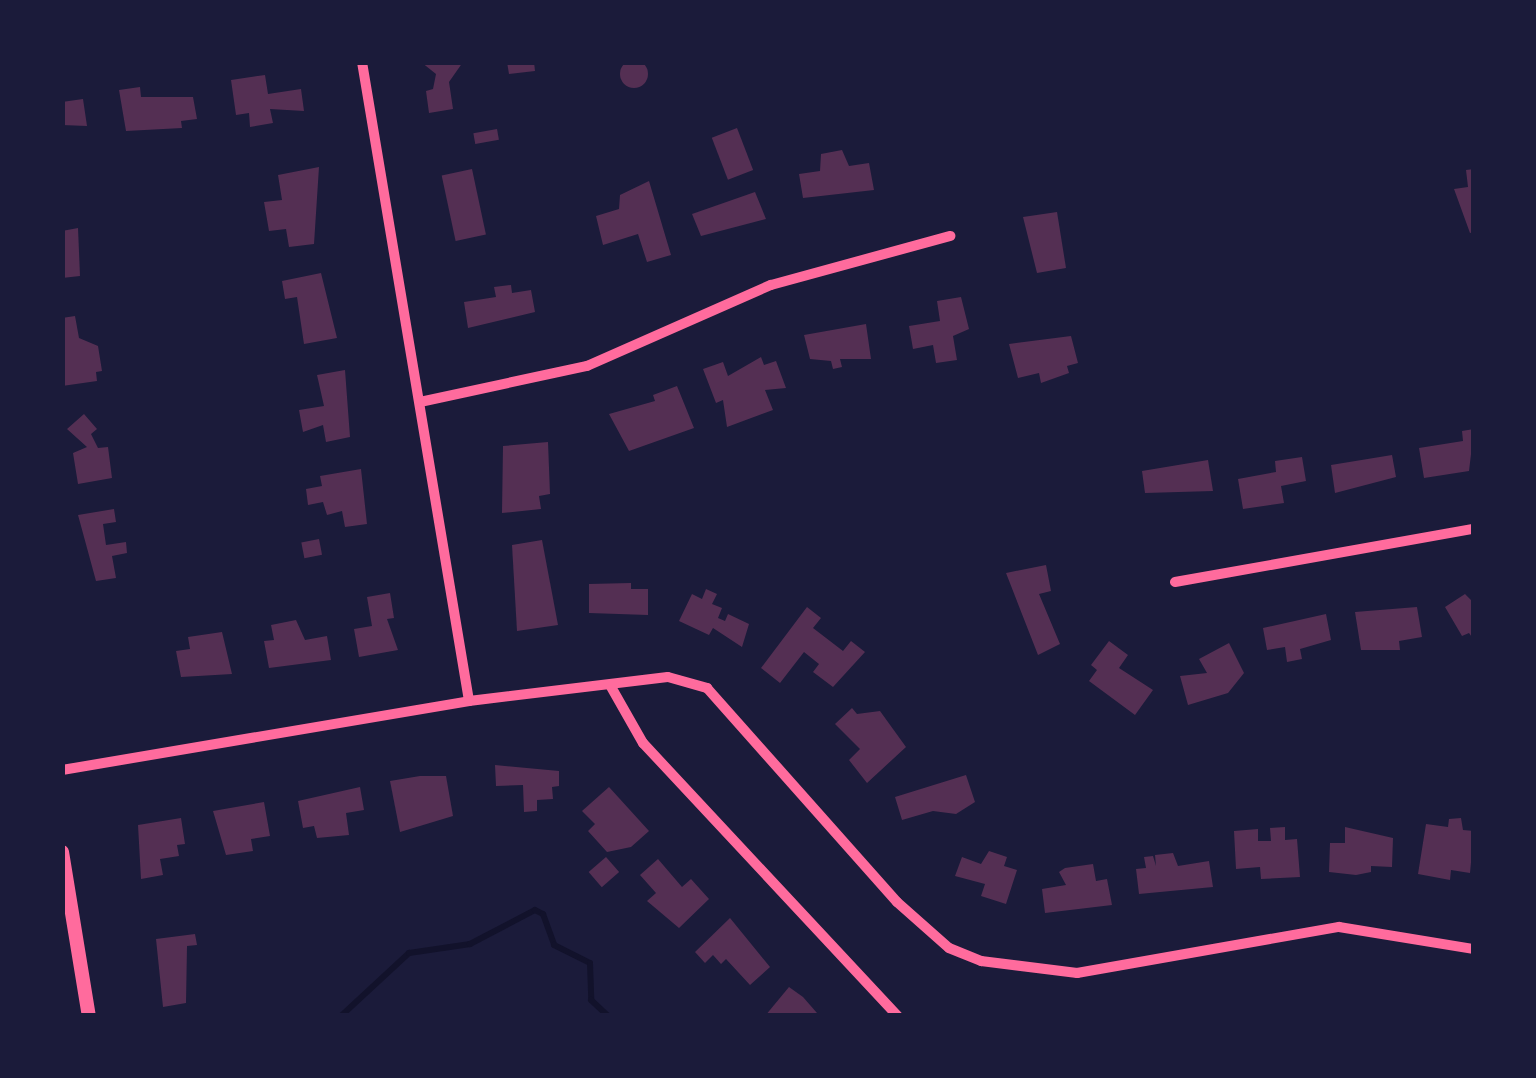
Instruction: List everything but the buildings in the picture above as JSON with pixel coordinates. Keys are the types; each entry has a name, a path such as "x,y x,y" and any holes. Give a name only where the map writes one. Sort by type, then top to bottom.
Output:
{"main road":[{"path":"62,852 90,1016"}],"street":[{"path":"362,62 469,700"},
{"path":"420,402 587,366 771,285 950,236"},
{"path":"1176,582 1474,529"},
{"path":"62,770 469,700 668,677 707,688 897,902 949,948 981,960 1077,973 1339,927 1474,949"},
{"path":"610,685 643,744 898,1016"}],"waterway":[{"path":"341,1016 409,953 470,944 535,910 543,914 554,945 590,963 591,1000 608,1016"}]}
